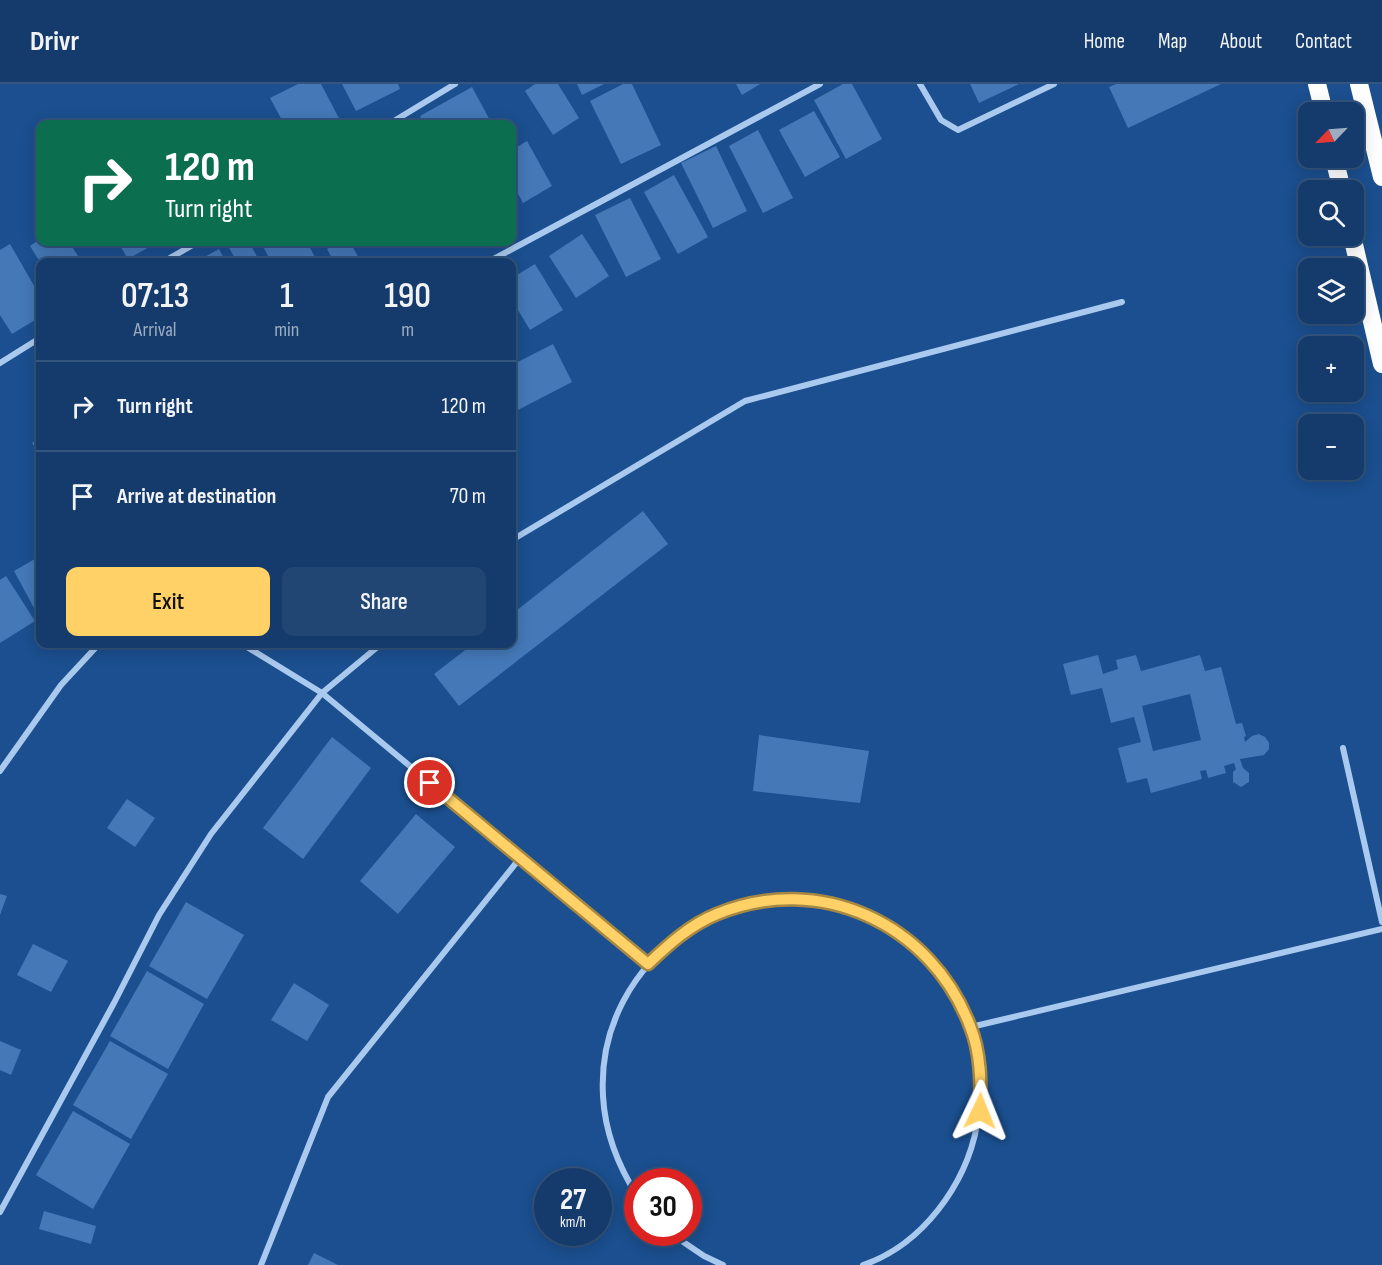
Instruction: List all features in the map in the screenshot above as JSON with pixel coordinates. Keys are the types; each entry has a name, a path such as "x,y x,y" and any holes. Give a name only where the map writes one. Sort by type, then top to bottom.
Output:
{"highway":[{"path":"1317,84 1322,102"},
{"path":"1359,84 1382,177"},
{"path":"1354,246 1382,364"}],"street":[{"path":"396,120 455,84"},
{"path":"495,258 820,84"},
{"path":"920,84 941,120 958,130 1054,84"},
{"path":"171,258 191,246"},
{"path":"516,538 745,401 1122,302"},
{"path":"0,363 36,340"},
{"path":"0,771 61,684 95,648"},
{"path":"249,648 322,693 648,964"},
{"path":"0,1212 114,1003 159,915 211,834 322,693 376,648"},
{"path":"1343,748 1382,922"},
{"path":"261,1265 328,1097 520,858"},
{"path":"624,1175 613,1151 606,1124 604,1067 609,1039 618,1012 631,987 648,964 668,944 691,927 742,905 770,900 799,899 827,902 854,909 904,936 926,955 944,976 959,1000 971,1027 978,1054 981,1092 975,1138 966,1165 952,1191 936,1213 916,1233 893,1250 863,1265"},
{"path":"971,1027 1382,929"},
{"path":"689,1246 723,1265"}],"building":[{"path":"298,84 321,84 340,120 282,120 270,98"},
{"path":"342,84 398,84 400,89 356,111"},
{"path":"535,84 558,84 579,118 553,135 525,91"},
{"path":"577,84 604,84 582,95"},
{"path":"623,84 632,84 661,145 621,164 590,101"},
{"path":"736,84 760,84 742,95"},
{"path":"843,84 852,84 882,139 846,159 814,100"},
{"path":"970,84 1019,84 979,103"},
{"path":"1116,84 1221,84 1128,128 1109,87"},
{"path":"472,87 490,120 422,120 420,116"},
{"path":"814,111 840,157 805,177 779,130"},
{"path":"758,130 793,198 763,213 729,146"},
{"path":"527,141 552,186 523,203 516,190 516,148"},
{"path":"716,146 747,211 713,228 681,163"},
{"path":"674,175 708,237 678,254 644,192"},
{"path":"630,198 661,259 626,277 595,215"},
{"path":"582,234 609,276 576,298 549,256"},
{"path":"36,242 36,246 72,246 79,258 38,258 30,246"},
{"path":"10,244 36,289 36,319 12,334 0,315 0,250"},
{"path":"120,246 151,246 130,258 127,258"},
{"path":"228,246 251,246 258,258 235,258"},
{"path":"263,246 309,246 315,258 269,258"},
{"path":"333,246 352,246 359,258 332,258 327,249"},
{"path":"219,249 224,258 203,258"},
{"path":"535,264 563,310 530,330 516,307 516,276"},
{"path":"553,344 572,382 518,410 516,406 516,363"},
{"path":"643,511 668,544 459,706 434,674 468,648 516,648 516,611"},
{"path":"36,558 36,612 14,571"},
{"path":"6,576 35,621 0,643 0,580"},
{"path":"1098,655 1103,674 1118,669 1116,660 1136,655 1141,671 1200,655 1205,671 1221,667 1236,724 1242,723 1246,736 1244,737 1245,742 1259,734 1269,743 1269,749 1264,755 1240,759 1243,768 1249,773 1249,782 1241,787 1233,782 1233,772 1236,769 1234,763 1224,766 1226,773 1208,778 1206,770 1200,771 1202,779 1151,793 1147,778 1127,783 1118,748 1141,742 1134,717 1111,723 1102,688 1071,695 1063,664","holes":["1190,694 1201,740 1153,751 1142,706"]},
{"path":"759,735 869,751 860,803 753,791"},
{"path":"332,737 371,768 303,859 263,828"},
{"path":"127,799 155,818 135,847 107,828"},
{"path":"416,814 455,847 398,914 360,881"},
{"path":"0,894 7,896 0,915"},
{"path":"186,902 244,935 207,999 149,966"},
{"path":"33,944 68,961 51,992 17,975"},
{"path":"147,971 204,1004 168,1069 110,1036"},
{"path":"294,983 329,1005 307,1041 271,1020"},
{"path":"0,1041 21,1050 11,1075 0,1070"},
{"path":"110,1041 168,1074 131,1139 73,1105"},
{"path":"73,1111 130,1144 93,1209 36,1175"},
{"path":"44,1211 96,1226 91,1244 39,1229"},
{"path":"314,1253 338,1265 308,1265"}],"route":[{"path":"430,783 648,964 668,944 691,927 716,914 742,905 770,900 799,899 827,902 854,909 880,921 904,936 926,955 944,976 959,1000 971,1027 978,1054 981,1082 980,1111"}]}
